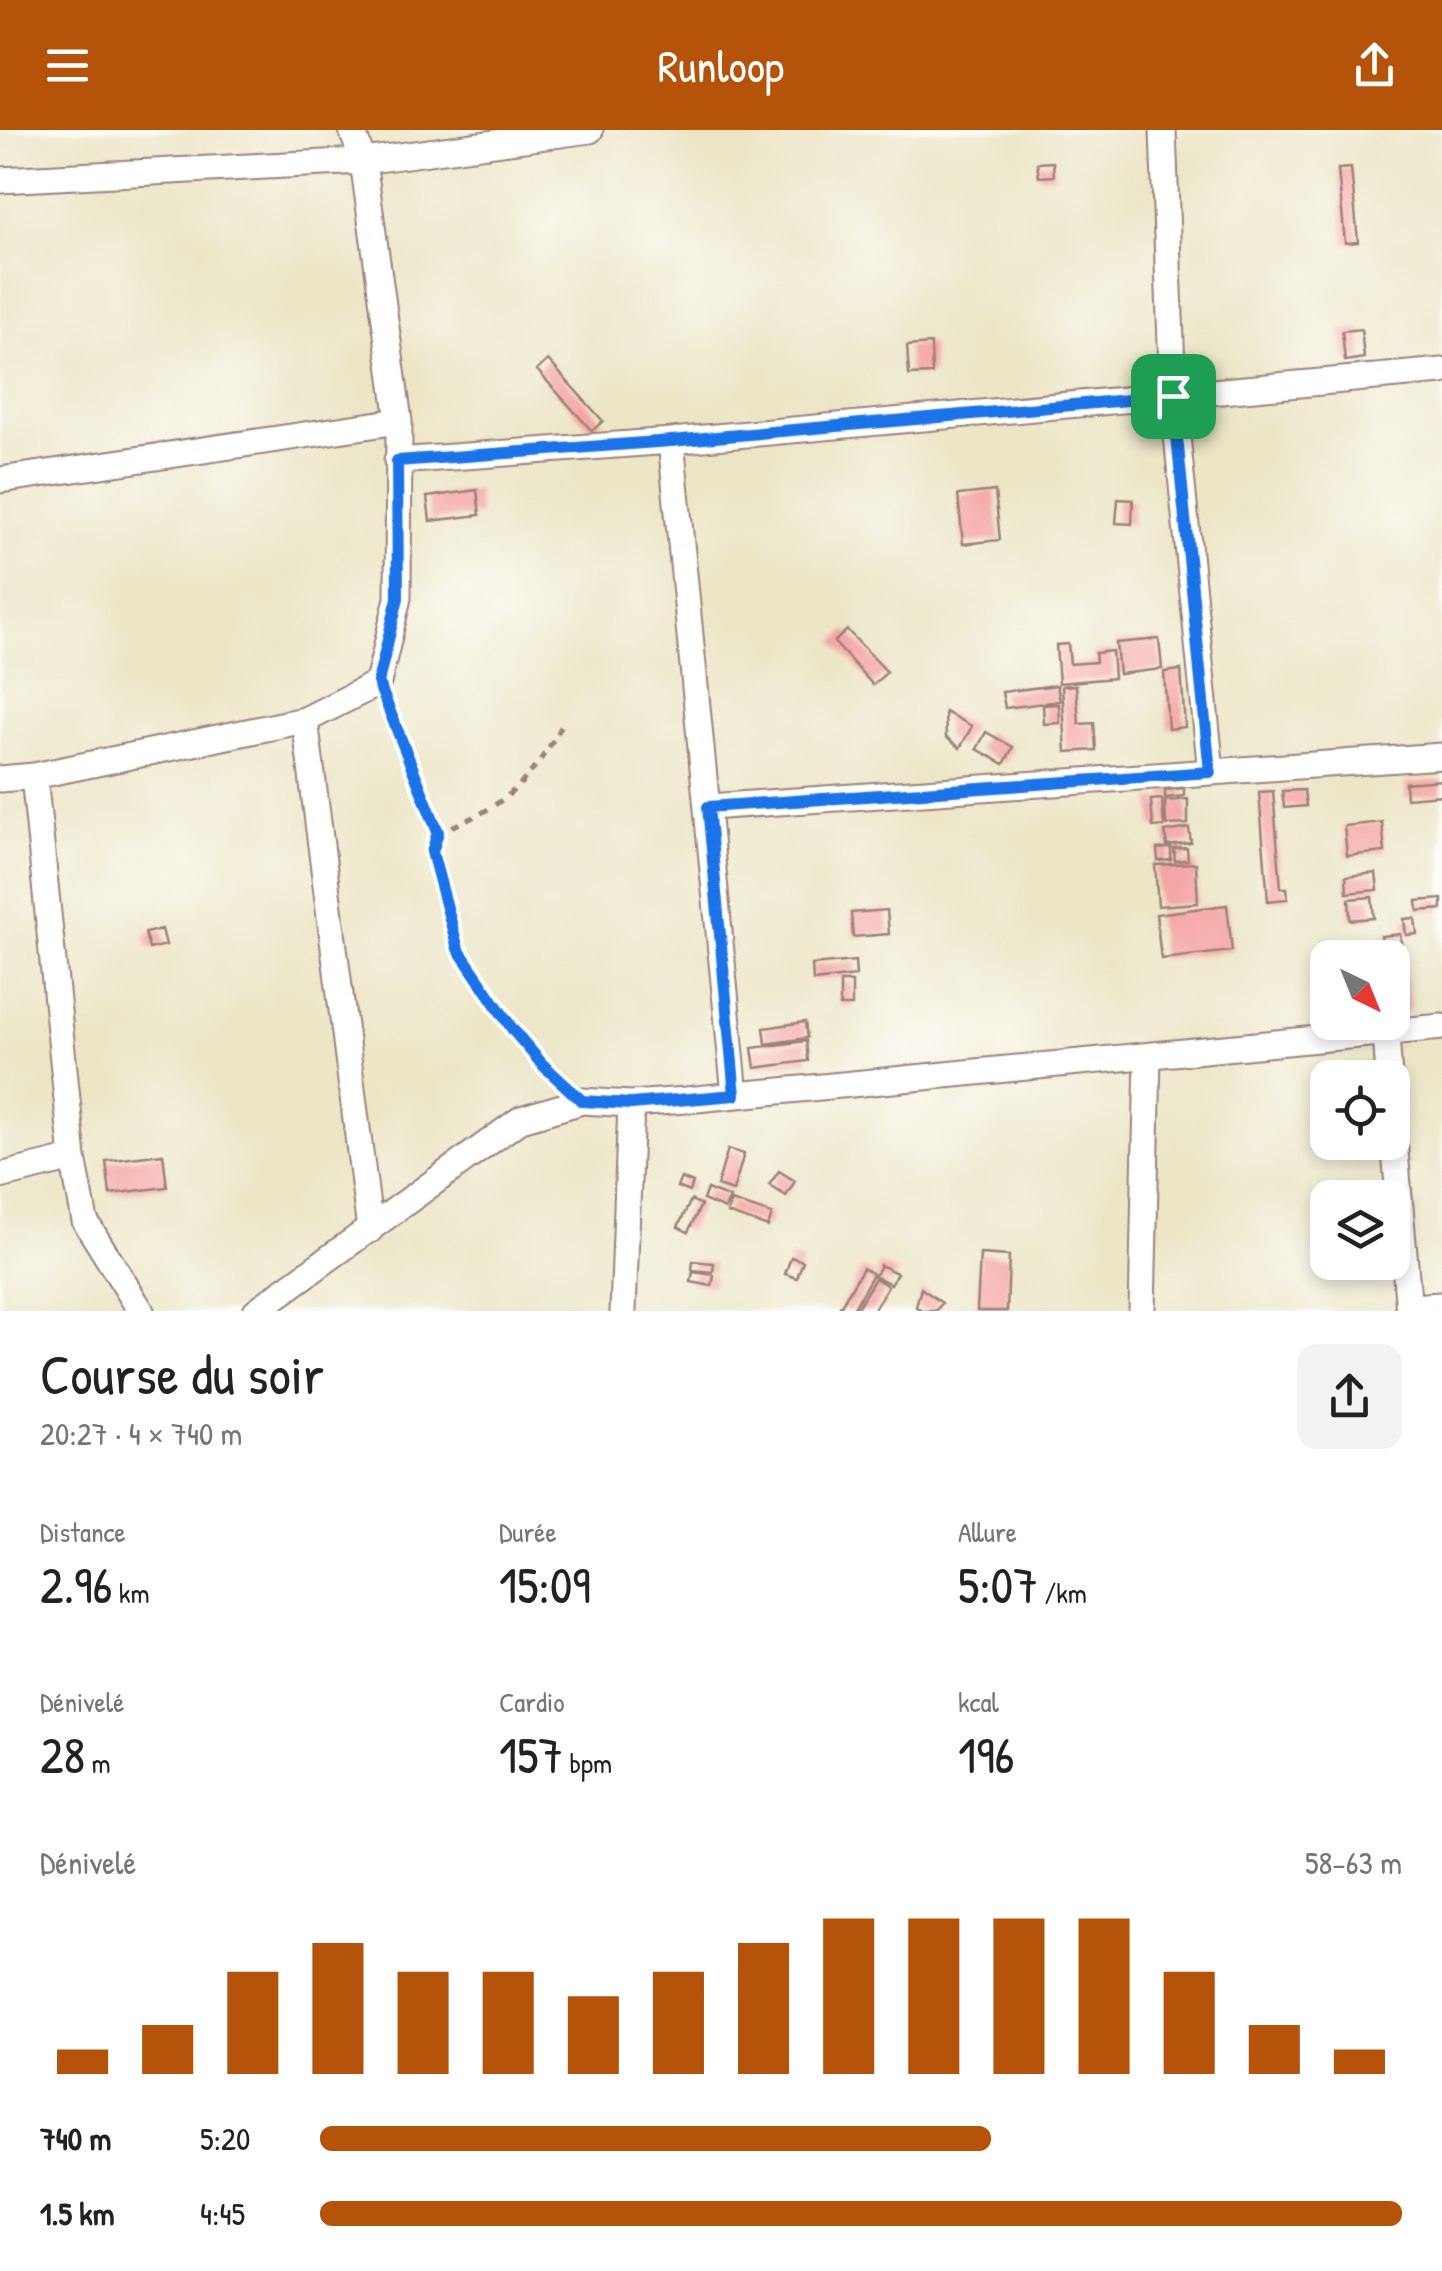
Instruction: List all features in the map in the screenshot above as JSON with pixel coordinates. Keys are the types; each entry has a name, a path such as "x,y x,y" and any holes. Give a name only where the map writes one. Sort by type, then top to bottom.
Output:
{"street":[{"path":"0,779 34,776 306,720 378,682 398,598 399,421 363,161 352,130"},
{"path":"0,180 363,161 590,130"},
{"path":"1163,130 1173,396 1210,772"},
{"path":"397,461 671,441 1442,371"},
{"path":"0,480 399,421"},
{"path":"671,441 735,1095"},
{"path":"306,720 370,1230"},
{"path":"708,807 1442,756"},
{"path":"34,776 73,1158 85,1220 141,1311"},
{"path":"1410,1030 1442,1027"},
{"path":"256,1311 522,1118 582,1101 631,1104 1317,1040"},
{"path":"1142,1311 1148,1057"},
{"path":"623,1311 631,1104"},
{"path":"0,1176 73,1158"},
{"path":"1396,1160 1408,1309 1442,1305"}],"path":[{"path":"378,682 438,832 432,852 458,949 513,1030 582,1101"},
{"path":"438,832 475,819 517,790 565,720"}],"building":[{"path":"1053,162 1054,176 1039,177 1037,163"},
{"path":"1351,168 1358,242 1345,243 1338,169"},
{"path":"1361,329 1364,358 1345,361 1342,331"},
{"path":"931,344 932,374 909,375 907,346"},
{"path":"548,360 603,421 592,431 537,370"},
{"path":"477,490 480,515 430,521 427,497"},
{"path":"995,491 1000,540 963,544 958,495"},
{"path":"1118,499 1133,500 1132,524 1116,523"},
{"path":"847,630 887,672 873,685 834,642"},
{"path":"1159,639 1162,669 1119,674 1116,643"},
{"path":"1068,644 1070,664 1096,662 1095,653 1112,651 1114,678 1059,683 1056,645"},
{"path":"1181,670 1185,727 1168,729 1164,672"},
{"path":"1057,685 1060,701 1005,708 1002,692"},
{"path":"1076,685 1079,724 1094,723 1096,750 1066,752 1062,686"},
{"path":"1059,704 1060,723 1044,724 1043,705"},
{"path":"945,712 972,726 960,748 946,737"},
{"path":"986,732 1013,747 1004,764 977,749"},
{"path":"1442,780 1442,795 1406,798 1405,783"},
{"path":"1184,788 1184,796 1165,798 1165,790"},
{"path":"1304,790 1306,806 1284,808 1282,791"},
{"path":"1273,791 1281,888 1287,888 1288,899 1268,901 1259,792"},
{"path":"1162,799 1164,826 1153,827 1151,800"},
{"path":"1188,799 1188,824 1166,825 1165,801"},
{"path":"1382,822 1385,852 1347,856 1344,826"},
{"path":"1189,828 1191,843 1167,846 1165,832"},
{"path":"1171,848 1171,860 1158,861 1157,849"},
{"path":"1187,848 1188,860 1175,861 1174,849"},
{"path":"1196,863 1198,903 1158,906 1155,865"},
{"path":"1376,873 1378,890 1347,893 1346,876"},
{"path":"1372,897 1374,918 1350,920 1349,899"},
{"path":"1442,899 1442,909 1418,911 1417,901"},
{"path":"1227,905 1232,951 1161,959 1156,914"},
{"path":"887,910 889,934 853,937 851,913"},
{"path":"1415,918 1417,934 1406,935 1404,919"},
{"path":"162,929 166,945 149,949 145,933"},
{"path":"1400,934 1401,940 1382,940 1381,936"},
{"path":"855,961 856,976 813,981 812,965"},
{"path":"840,982 852,982 852,1006 840,1006"},
{"path":"805,1022 807,1038 766,1044 764,1028"},
{"path":"806,1041 808,1061 755,1068 752,1048"},
{"path":"728,1149 744,1154 733,1191 717,1186"},
{"path":"163,1154 167,1187 110,1194 106,1161"},
{"path":"779,1171 795,1181 786,1196 769,1185"},
{"path":"681,1178 693,1183 689,1192 677,1187"},
{"path":"707,1189 730,1198 725,1209 703,1200"},
{"path":"691,1200 701,1205 688,1232 678,1227"},
{"path":"731,1201 772,1214 768,1227 727,1213"},
{"path":"980,1254 1009,1256 1007,1311 977,1311"},
{"path":"791,1257 803,1261 797,1278 785,1274"},
{"path":"693,1261 714,1263 713,1272 692,1270"},
{"path":"880,1265 897,1273 891,1284 875,1276"},
{"path":"863,1268 873,1274 852,1311 847,1311 840,1307"},
{"path":"693,1272 714,1275 712,1286 691,1282"},
{"path":"875,1278 888,1286 873,1311 855,1311"},
{"path":"921,1288 942,1303 936,1311 916,1307"}],"route":[{"path":"1173,396 1210,772 708,807 735,1095 631,1104 582,1101 513,1030 458,949 432,852 438,832 378,682 398,598 397,461 1173,396"}]}
